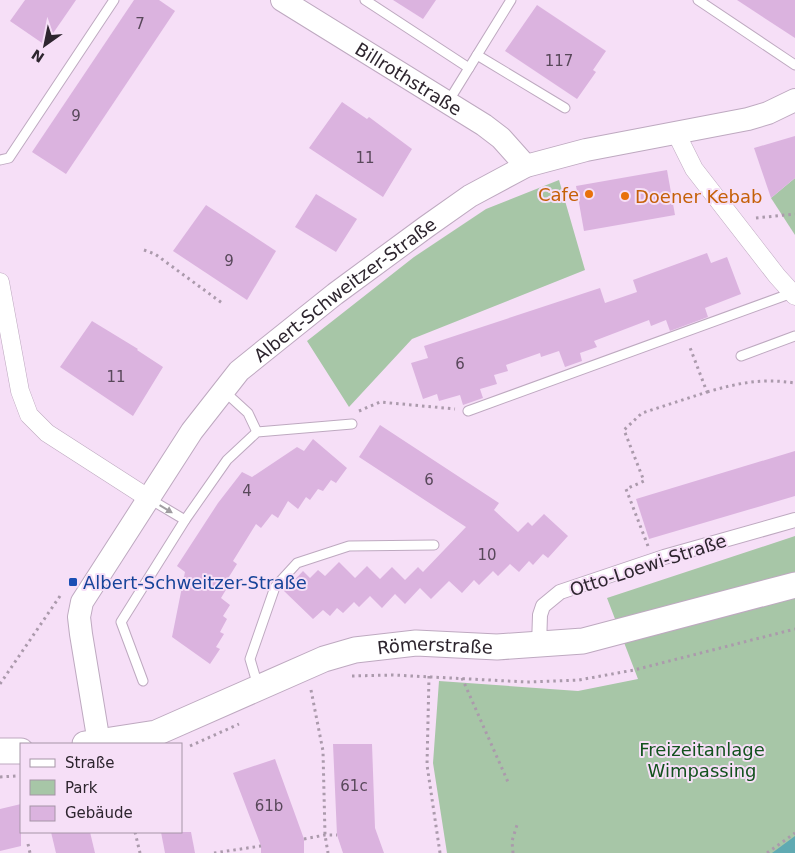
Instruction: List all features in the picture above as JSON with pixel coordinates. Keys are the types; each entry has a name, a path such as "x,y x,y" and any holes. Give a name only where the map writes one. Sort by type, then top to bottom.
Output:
{"main road":[{"name":"Römerstraße","path":"98,743 156,733 324,659 355,650 416,643 497,647 539,646 583,641 795,585"},
{"path":"0,751 20,751"}],"street":[{"name":"Billrothstraße","path":"282,0 448,102 501,138 526,166"},
{"name":"Albert-Schweitzer-Straße","path":"92,743 79,617 82,602 192,431 239,371 419,232 470,196 526,166 586,150 768,113 795,100"},
{"path":"676,133 694,169 736,225 794,295"},
{"path":"0,282 20,391 29,415 47,433 148,498"},
{"name":"Otto-Loewi-Straße","path":"539,646 540,615 543,606 550,598 560,592 654,561 795,520"}],"lane":[{"path":"0,160 9,158 114,0"},
{"path":"365,0 469,68"},
{"path":"448,102 511,0"},
{"path":"698,0 795,65"},
{"path":"477,55 565,108"},
{"path":"468,411 794,295"},
{"path":"741,356 795,336"},
{"path":"223,390 248,413 257,432"},
{"path":"143,681 121,622 185,520 227,460 257,432 352,424"},
{"path":"148,498 185,520"},
{"path":"259,688 250,659 274,587 297,563 349,546 434,545"}],"path":[{"path":"736,225 751,219 795,214"},
{"path":"144,250 155,254 222,303"},
{"path":"684,333 707,392"},
{"path":"654,561 626,489 644,481 624,430 642,414 736,384 772,379 795,383"},
{"path":"356,412 380,402 468,411"},
{"path":"0,684 62,593 82,602"},
{"path":"350,676 429,676 526,682 579,680 634,670 795,629"},
{"path":"429,676 427,765 440,853"},
{"path":"462,678 508,782"},
{"path":"303,690 318,685"},
{"path":"310,687 323,751 325,835 328,853"},
{"path":"182,749 242,722"},
{"path":"0,777 20,776"},
{"path":"513,853 512,841 517,825"},
{"path":"135,833 140,853"},
{"path":"766,853 795,833"},
{"path":"304,839 337,835"},
{"path":"28,844 30,853"},
{"path":"214,853 261,846"},
{"path":"251,847 251,853"}],"green space":[{"path":"795,178 795,235 771,198"},
{"path":"559,180 585,270 412,339 349,407 307,341 414,257 486,209"},
{"name":"Freizeitanlage Wimpassing","path":"795,536 795,853 447,853 433,763 439,681 578,691 638,679 607,598"}],"shaded area":[{"path":"795,836 795,853 772,853"}],"building":[{"path":"25,0 76,0 45,45 10,21"},
{"path":"134,0 159,0 175,11 66,174 32,152"},
{"path":"393,0 436,0 423,19"},
{"path":"737,0 795,0 795,38"},
{"path":"537,5 606,51 593,70 596,72 577,99 505,51"},
{"path":"342,102 367,119 369,117 412,149 383,197 309,148"},
{"path":"795,136 795,178 771,198 754,148"},
{"path":"667,170 675,215 584,231 576,186"},
{"path":"316,194 357,219 336,252 295,227"},
{"path":"206,205 276,251 247,300 173,251"},
{"path":"707,253 711,263 727,257 741,294 705,308 708,317 670,331 666,320 651,326 649,320 594,341 597,347 580,353 582,361 565,367 559,351 541,357 540,353 506,365 508,371 494,375 497,384 480,389 483,398 463,405 460,395 439,401 437,394 423,399 411,363 428,358 424,346 600,288 605,303 637,292 633,280"},
{"path":"92,321 138,349 163,367 133,416 60,367"},
{"path":"380,425 499,503 494,510 518,532 528,522 532,526 544,514 568,536 548,558 543,554 533,565 529,561 519,572 510,564 498,576 493,571 479,585 474,580 462,593 449,581 431,599 420,588 405,604 395,594 382,608 370,596 359,607 354,602 343,613 337,608 330,616 323,610 313,619 284,591 303,571 310,578 318,570 325,576 339,562 355,578 367,566 380,579 392,567 405,580 418,567 423,572 466,527 359,457"},
{"path":"313,439 347,468 336,483 331,480 323,491 318,489 310,500 306,497 298,509 288,501 278,518 272,514 261,528 256,524 233,561 237,564 227,580 230,583 221,598 230,605 223,616 227,619 220,632 224,634 216,647 220,649 210,664 172,637 185,572 177,566 218,503 242,472 252,477 297,447 304,451"},
{"path":"795,451 795,496 649,539 636,499"},
{"path":"333,744 372,744 375,828 384,853 343,853 337,835"},
{"path":"275,759 304,839 304,853 261,853 261,846 233,773"},
{"path":"20,804 21,846 0,851 0,809"},
{"path":"191,832 195,853 165,853 161,833"},
{"path":"51,833 90,833 95,853 56,853"}],"place":[{"name":"Cafe","path":"589,194"},
{"name":"Doener Kebab","path":"625,196"},
{"name":"Albert-Schweitzer-Straße","path":"73,582"}]}
